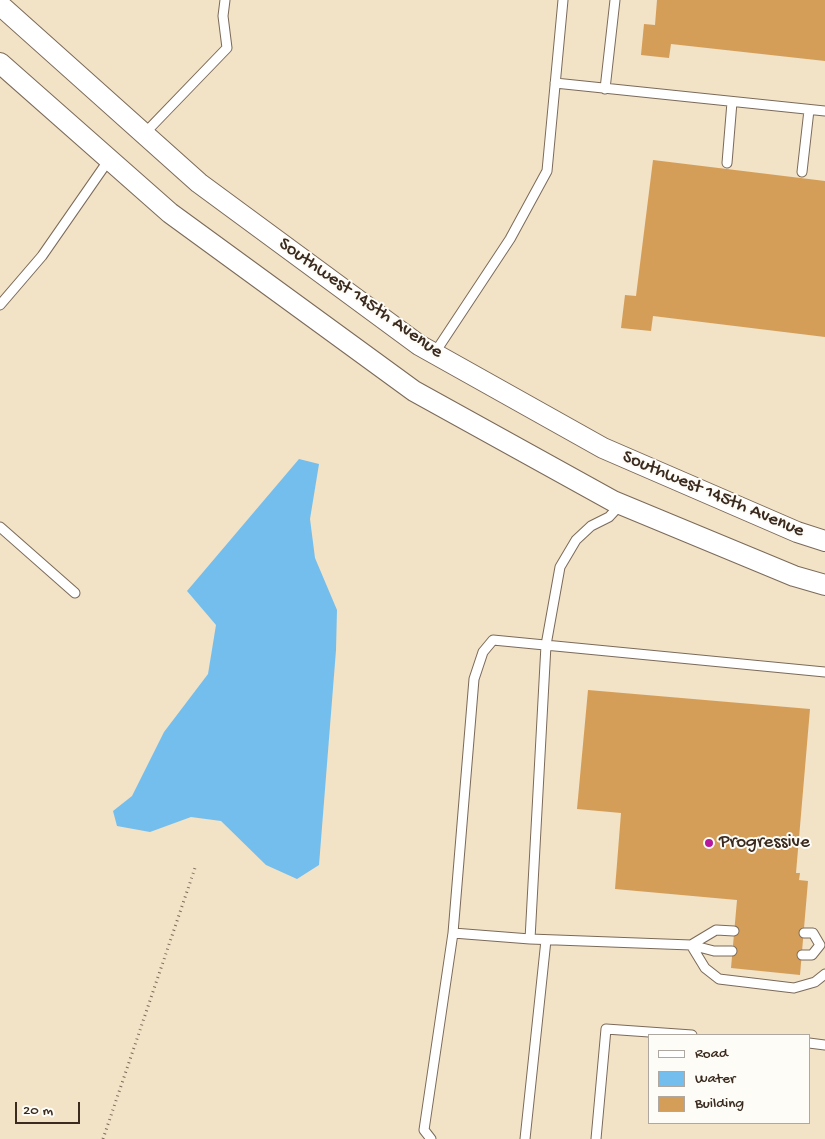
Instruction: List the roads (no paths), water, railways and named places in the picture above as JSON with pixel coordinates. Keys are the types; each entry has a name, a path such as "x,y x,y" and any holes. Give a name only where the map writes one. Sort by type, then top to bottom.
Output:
{"street":[{"name":"Southwest 145th Avenue","path":"0,5 199,183 419,345 603,448 797,532 825,541"},
{"path":"0,63 108,161 170,213 414,391 621,504 794,576 825,585"}],"lane":[{"path":"144,134 227,48 223,16 225,0"},
{"path":"434,354 510,239 547,171 564,0"},
{"path":"605,89 615,0"},
{"path":"555,83 825,111"},
{"path":"727,163 732,102"},
{"path":"802,172 809,110"},
{"path":"0,305 42,256 108,161"},
{"path":"530,939 546,645 560,566 576,540 591,526 609,517 621,504"},
{"path":"0,527 75,593"},
{"path":"431,1139 424,1130 453,934 474,679 482,652 493,640 825,672"},
{"path":"691,945 716,930 734,930"},
{"path":"802,955 812,955 823,945 813,933 804,933"},
{"path":"453,934 546,940 691,945 714,951 732,951"},
{"path":"525,1139 546,940"},
{"path":"691,945 705,968 719,979 794,988 815,982 825,974"},
{"path":"596,1139 606,1029 678,1034"},
{"path":"810,1043 825,1044"}],"water":[{"path":"299,459 319,464 310,519 315,558 337,610 336,650 319,865 297,879 266,865 221,821 191,817 150,832 117,826 113,811 132,796 164,732 208,674 216,625 187,591"}],"place":[{"name":"Progressive","path":"709,843"}]}
